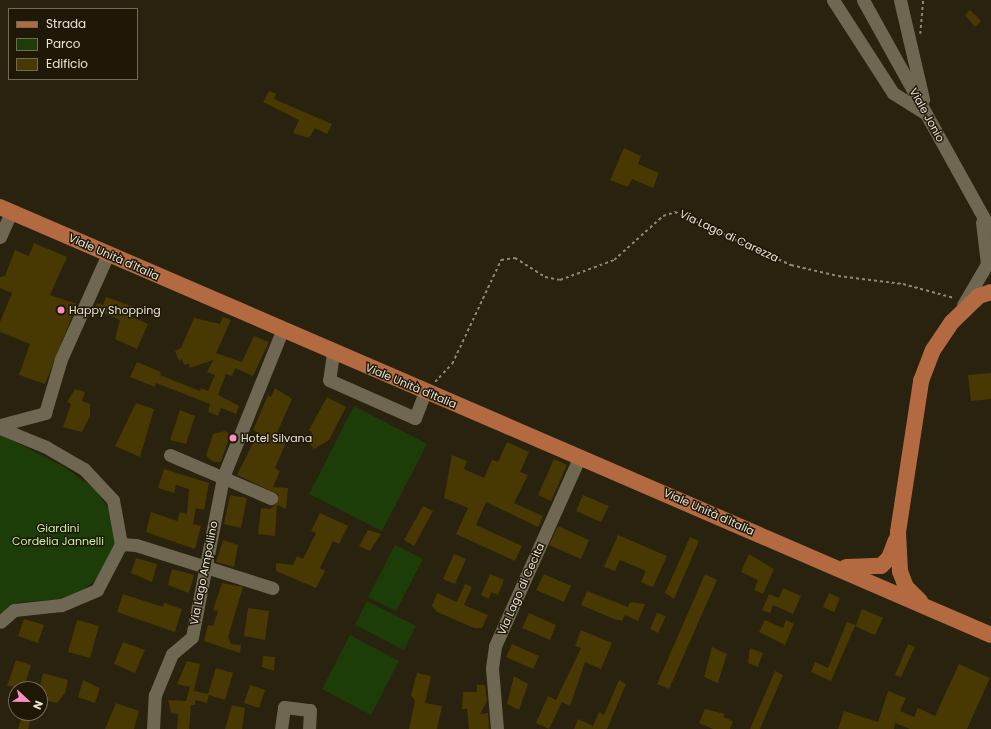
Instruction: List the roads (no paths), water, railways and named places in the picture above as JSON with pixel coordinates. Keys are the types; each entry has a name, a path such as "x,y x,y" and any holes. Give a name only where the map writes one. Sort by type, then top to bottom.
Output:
{"main road":[{"name":"Viale Unità d'Italia","path":"5,209 282,331 580,456 823,562"},
{"path":"823,562 855,570 881,566 889,558 898,532 921,381 934,350 952,322 979,296 991,292"},
{"path":"898,532 900,571 906,587 918,600 942,614"},
{"path":"823,562 991,635"}],"street":[{"path":"833,0 893,93 927,115"},
{"name":"Viale Jonio","path":"862,0 991,231"},
{"path":"900,0 927,115"},
{"path":"952,322 987,264 986,237 977,205"},
{"path":"0,236 5,209"},
{"path":"0,427 45,413 61,360 108,254"},
{"name":"Via Lago Ampollino","path":"153,729 155,695 172,654 192,637 223,477 282,331"},
{"path":"333,353 329,380 415,418 425,392"},
{"path":"0,427 46,447 84,469 113,500 120,544 97,590 61,605 14,610 0,622"},
{"path":"170,454 270,498"},
{"name":"Via Lago di Cecita","path":"497,729 492,668 495,646 580,456"},
{"path":"120,544 206,567 272,588"},
{"path":"281,729 284,707 310,710 309,729"}],"place":[{"name":"Happy Shopping","path":"61,310"},
{"name":"Hotel Silvana","path":"233,438"}],"park label":[{"name":"Giardini Cordelia Jannelli","path":"58,535"}]}
